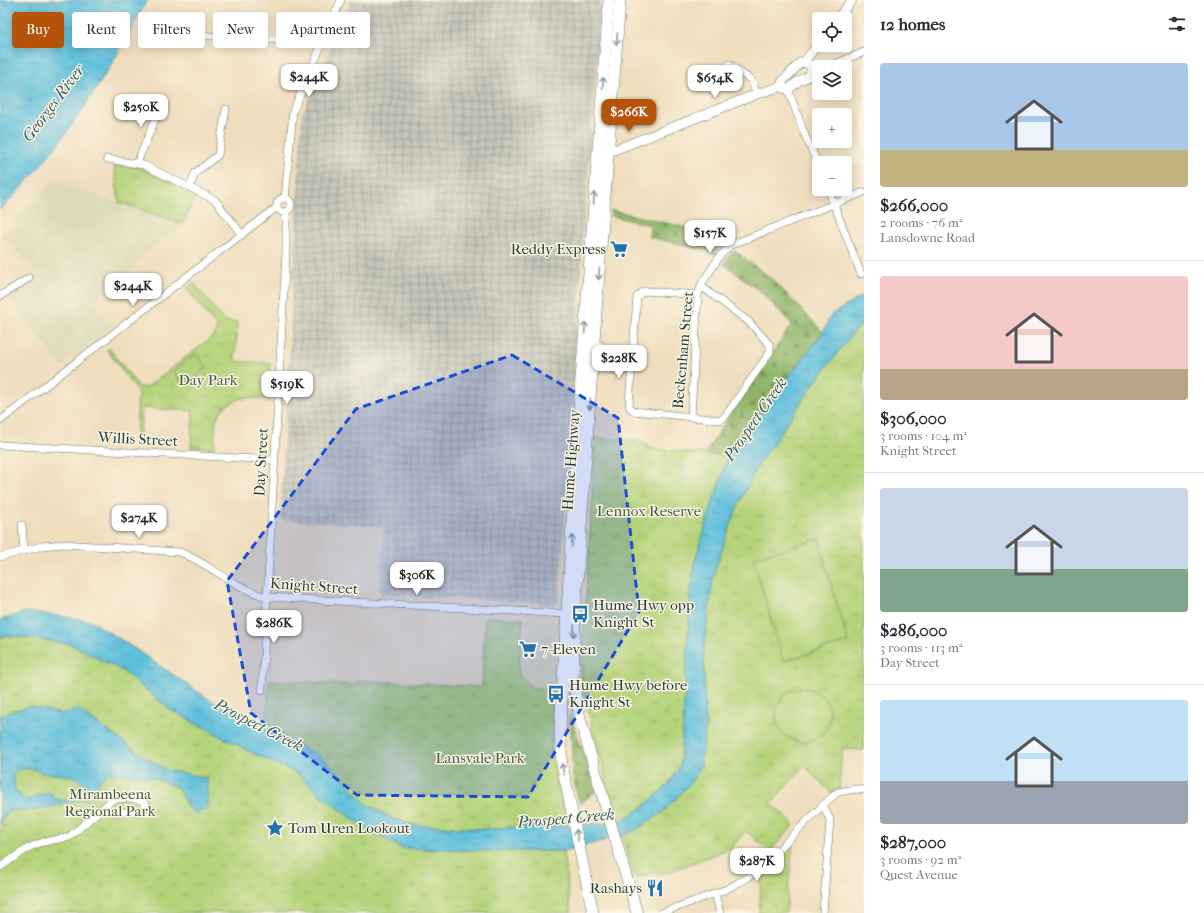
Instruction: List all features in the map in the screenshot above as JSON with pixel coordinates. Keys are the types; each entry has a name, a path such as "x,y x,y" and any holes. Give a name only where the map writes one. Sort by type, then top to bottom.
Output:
{"highway":[{"name":"Hume Highway","path":"609,0 596,312 575,614 573,678 580,719 637,913"},
{"name":"Hume Highway","path":"593,913 562,765 560,736 578,421 603,151 620,0"},
{"path":"596,312 601,330 600,360 609,368"},
{"path":"591,379 598,372 609,368"}],"main road":[{"path":"843,12 852,0"},
{"path":"785,88 782,82 799,64 804,62 812,52"},
{"path":"804,62 812,68"},
{"path":"603,151 627,145 757,94 785,88 812,74"}],"street":[{"path":"336,12 341,0"},
{"path":"205,36 276,41"},
{"path":"285,198 293,111 319,48"},
{"path":"844,60 864,52"},
{"path":"729,64 751,80 757,94"},
{"path":"785,88 814,156"},
{"path":"136,163 163,101"},
{"path":"190,187 195,173 218,155 226,109"},
{"path":"107,158 144,165 215,200 242,235"},
{"name":"Beckenham Street","path":"691,417 698,295 702,287 702,283 720,256 731,245 864,192"},
{"path":"831,196 861,274"},
{"path":"0,421 242,235 277,207 279,201 285,198"},
{"path":"277,207 280,211 286,212 290,209 291,205 289,200 285,198"},
{"name":"Day Street","path":"262,690 286,252 286,212"},
{"path":"0,296 29,278"},
{"path":"698,295 646,291 642,292 637,297 629,404 630,408 634,411 720,420 726,415 770,352 770,345 749,322 702,287"},
{"path":"609,368 632,370"},
{"name":"Willis Street","path":"0,445 274,460"},
{"path":"22,525 24,551"},
{"name":"Knight Street","path":"0,557 42,546 63,544 180,552 195,558 252,593 267,597 567,614"},
{"path":"661,913 726,889 755,873 838,792 856,789 864,790"},
{"path":"0,867 30,847 43,842 69,837 112,800 140,800 145,803 146,806 140,812 112,812"},
{"path":"823,805 830,820 823,913"},
{"path":"715,893 720,913"}],"highlighted area":[{"path":"512,355 618,418 639,612 528,797 357,795 251,713 227,581 356,409"}],"shaded area":[{"path":"352,0 601,0 585,211 559,601 555,604 380,594 384,526 280,520 302,114 331,48 370,48 370,12 347,12"},
{"path":"54,180 183,224 141,257 135,268 93,300 113,326 62,366 9,298 37,275 3,235"},
{"name":"7-Eleven","path":"523,619 558,622 553,689 534,688 526,683 518,671"}],"green space":[{"path":"114,165 142,169 196,194 183,224 119,202"},
{"path":"611,210 713,234 721,246 714,255 706,250 649,237 650,225 611,216"},
{"path":"735,251 773,280 823,332 728,456 709,515 670,535 706,453 792,324 761,292 724,264 729,256"},
{"name":"Day Park","path":"194,283 224,321 237,322 235,361 271,363 269,399 241,398 225,406 216,419 214,448 191,447 193,411 142,408 139,444 136,444 138,392 107,350 109,348 139,387 146,388 215,335 217,327 186,288"},
{"path":"864,323 864,750 842,749 839,789 831,792 804,766 771,803 794,825 770,851 746,831 731,848 669,872 635,877 622,836 639,828 663,812 686,788 700,768 706,724 704,650 713,577 738,506 755,470 813,385 849,337"},
{"path":"196,354 207,368 184,385 173,371"},
{"name":"Lennox Reserve","path":"596,437 647,443 647,448 728,456 695,561 690,596 680,766 668,785 643,807 618,823 581,680"},
{"path":"818,539 848,642 783,661 753,558"},
{"name":"Lansvale Park","path":"485,617 523,619 518,671 526,683 534,688 553,689 551,730 552,755 568,825 482,829 413,825 389,817 365,803 340,774 321,757 266,729 269,680 356,685 357,680 482,687"},
{"name":"Mirambeena Regional Park","path":"13,636 70,644 123,671 171,710 247,750 298,774 314,790 361,825 401,848 495,851 563,851 571,913 0,913 0,637"},
{"path":"803,688 813,690 822,696 828,705 830,715 828,725 822,734 813,740 803,742 793,740 784,734 778,725 776,715 778,705 784,696 793,690"},
{"path":"570,716 597,790 580,804 573,778"},
{"path":"793,841 786,913 759,913 762,872"}],"water":[{"name":"Georges River","path":"0,0 147,0 141,12 138,12 138,17 130,32 130,12 72,12 72,48 121,48 82,111 63,137 44,162 0,210"},
{"name":"Prospect Creek","path":"864,295 864,323 855,330 813,385 755,470 738,506 725,540 713,577 704,650 706,724 700,768 686,788 663,812 639,828 622,836 563,851 495,851 401,848 361,825 314,790 298,774 247,750 171,710 123,671 70,644 13,636 0,637 0,620 27,612 93,622 213,702 321,757 340,774 365,803 389,817 413,825 482,829 618,823 643,807 668,785 680,766 690,596 695,561 728,456 823,332 832,314"},
{"path":"32,706 62,714 77,709 166,770 207,778 209,806 198,814 188,808 177,787 150,777 108,773 99,782 88,798 37,810 8,811 0,824 0,717 11,711","holes":["21,769 34,769 43,773 73,776 82,782 82,793 73,800 55,799 50,792 26,800 15,790 13,773"]}],"place":[{"name":"Reddy Express","path":"619,249"},
{"name":"Hume Hwy opp Knight St","path":"580,614"},
{"name":"7-Eleven","path":"528,649"},
{"name":"Hume Hwy before Knight St","path":"556,694"},
{"name":"Tom Uren Lookout","path":"275,828"},
{"name":"Rashays","path":"655,888"}]}
